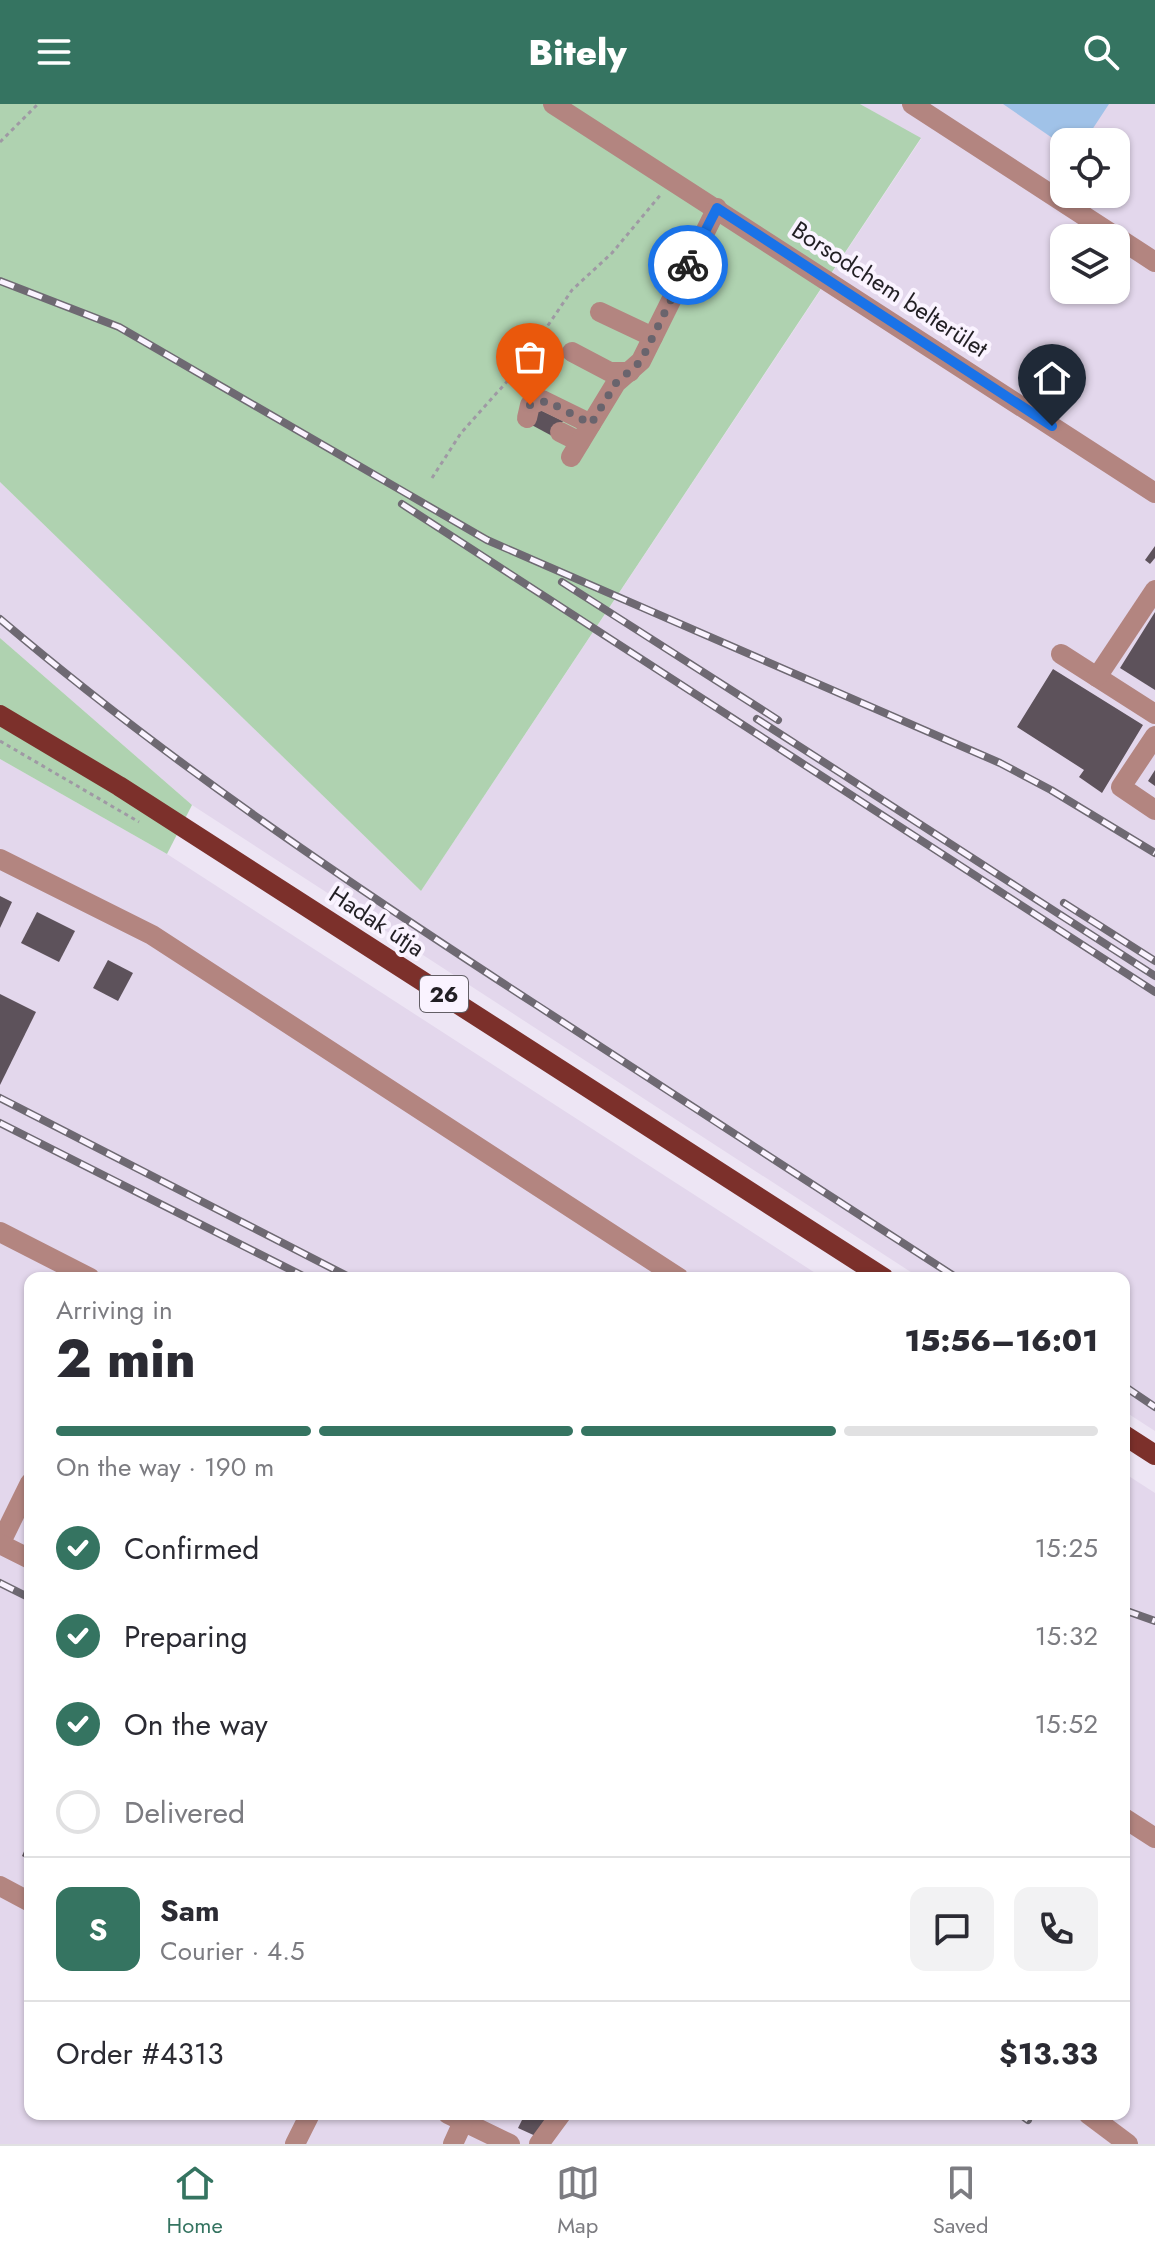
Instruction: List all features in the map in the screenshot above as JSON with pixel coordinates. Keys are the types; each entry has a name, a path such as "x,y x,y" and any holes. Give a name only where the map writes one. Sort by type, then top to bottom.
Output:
{"main road":[{"name":"Hadak útja","path":"0,715 119,786 875,1272"},
{"path":"1130,1439 1155,1455"}],"street":[{"name":"Borsodchem belterület","path":"553,104 1155,493"},
{"path":"912,104 1155,262"},
{"path":"560,432 576,450 616,383 637,367 717,208"},
{"path":"600,312 653,337"},
{"path":"572,352 610,372 630,372"},
{"path":"527,418 530,405 542,400 591,424"},
{"path":"1097,677 1155,590"},
{"path":"1061,654 1155,714"},
{"path":"1155,736 1121,787 1155,810"},
{"path":"0,859 152,935 670,1272"},
{"path":"0,1232 78,1272"},
{"path":"24,1495 0,1544 24,1556"},
{"path":"1130,1822 1155,1838"},
{"path":"0,1886 24,1899"},
{"path":"295,2144 307,2120"},
{"path":"453,2144 456,2120"},
{"path":"460,2120 510,2144"},
{"path":"539,2144 557,2120"},
{"path":"1096,2120 1128,2144"}],"path":[{"path":"0,142 38,104"},
{"path":"432,478 461,433 519,368 572,290 612,253 672,181"}],"shaded area":[{"path":"860,104 1155,104 1155,1431 1130,1415 1130,1272 911,1272 192,805 0,638 0,482 421,891 921,139"},
{"path":"0,759 167,854 814,1272 24,1272 24,2120 1130,2120 1130,1477 1155,1493 1155,2144 0,2144"}],"green space":[{"path":"0,104 860,104 921,138 421,891 0,482"},
{"path":"0,638 192,805 167,854 0,759"}],"water":[{"path":"1003,104 1109,104 1093,128 1050,128 1050,136"}],"building":[{"path":"536,408 563,421 554,437 528,423"},
{"path":"1155,546 1155,558 1150,564 1145,560"},
{"path":"1155,612 1155,690 1120,668"},
{"path":"1053,669 1143,725 1102,793 1079,777 1084,770 1017,727"},
{"path":"1155,770 1155,786 1148,781"},
{"path":"0,896 12,902 0,928"},
{"path":"37,912 75,931 59,962 21,943"},
{"path":"108,960 133,973 118,1001 93,988"},
{"path":"0,994 36,1012 0,1085"},
{"path":"522,2120 549,2120 540,2138 518,2128"}],"railway":[{"path":"0,281 119,327 487,540 1000,763 1155,853"},
{"path":"402,504 1155,992"},
{"path":"562,582 778,720"},
{"path":"0,619 128,723 329,867 948,1272"},
{"path":"757,719 1155,976"},
{"path":"1064,903 1155,961"},
{"path":"0,1098 339,1272"},
{"path":"0,1123 295,1272"},
{"path":"1130,1390 1155,1407"},
{"path":"0,1583 24,1595"},
{"path":"1130,1612 1155,1621"}],"way so far":[{"path":"530,405 538,400 547,401 591,424 616,383 641,361 688,265"}],"route":[{"path":"688,265 717,208 1052,426"}]}
